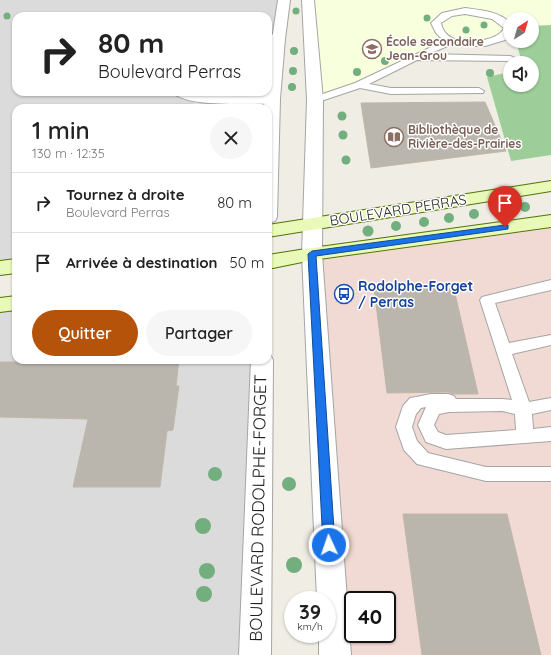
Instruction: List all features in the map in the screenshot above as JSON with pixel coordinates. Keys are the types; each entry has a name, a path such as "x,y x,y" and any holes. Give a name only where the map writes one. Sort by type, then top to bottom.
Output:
{"main road":[{"name":"BOULEVARD PERRAS","path":"272,230 551,186"},
{"path":"272,261 312,254 551,221"},
{"path":"0,268 12,266"},
{"path":"0,305 12,304"}],"street":[{"path":"272,104 273,38 284,0"},
{"path":"308,0 315,100 312,254 335,655"},
{"path":"189,96 197,98 272,99"},
{"name":"BOULEVARD RODOLPHE-FORGET","path":"255,655 262,364"}],"lane":[{"path":"315,100 359,85 451,41 473,43 496,41 504,38 508,33 509,28 498,18 489,15 471,12 454,12 439,18 436,23 437,28 451,41"},
{"path":"415,57 503,59"},
{"path":"359,85 391,91 479,91"},
{"path":"525,436 523,409 502,350 488,300 551,285"},
{"path":"502,350 551,340"},
{"path":"502,405 489,398 431,400 416,403 408,412 404,428 410,445 424,459 486,474 551,474"},
{"path":"551,404 523,409 502,405 449,406 434,409 429,416 426,425 432,437 446,442 551,434"}],"shaded area":[{"path":"0,0 284,0 278,39 272,38 272,12 12,12 12,96 189,96 195,104 12,104 12,268 0,270"},
{"name":"École secondaire Jean-Grou","path":"308,0 551,0 551,25 539,26 539,12 503,12 503,38 451,41 359,85 315,100"},
{"path":"246,97 272,99 270,104 195,104"},
{"path":"551,218 551,655 335,655 336,591 331,591 312,254"},
{"path":"12,304 12,364 262,364 255,655 0,655 0,305"}],"green space":[{"path":"551,25 551,155 511,161 487,77 503,74 503,92 539,92 539,56 520,56 518,48 539,48 539,26"}],"building":[{"path":"485,102 506,151 371,168 361,103"},
{"path":"374,288 454,289 478,394 453,394 448,392 387,393"},
{"path":"0,362 12,362 12,364 179,364 176,386 179,386 173,430 167,431 160,487 73,487 88,419 0,417"},
{"path":"403,514 507,514 541,655 422,655"}],"place":[{"name":"École secondaire Jean-Grou","path":"372,49"},
{"name":"Bibliothèque de Rivière-des-Prairies","path":"394,137"},
{"name":"Rodolphe-Forget / Perras","path":"344,294"}],"route":[{"path":"329,545 312,254 505,227"}]}
